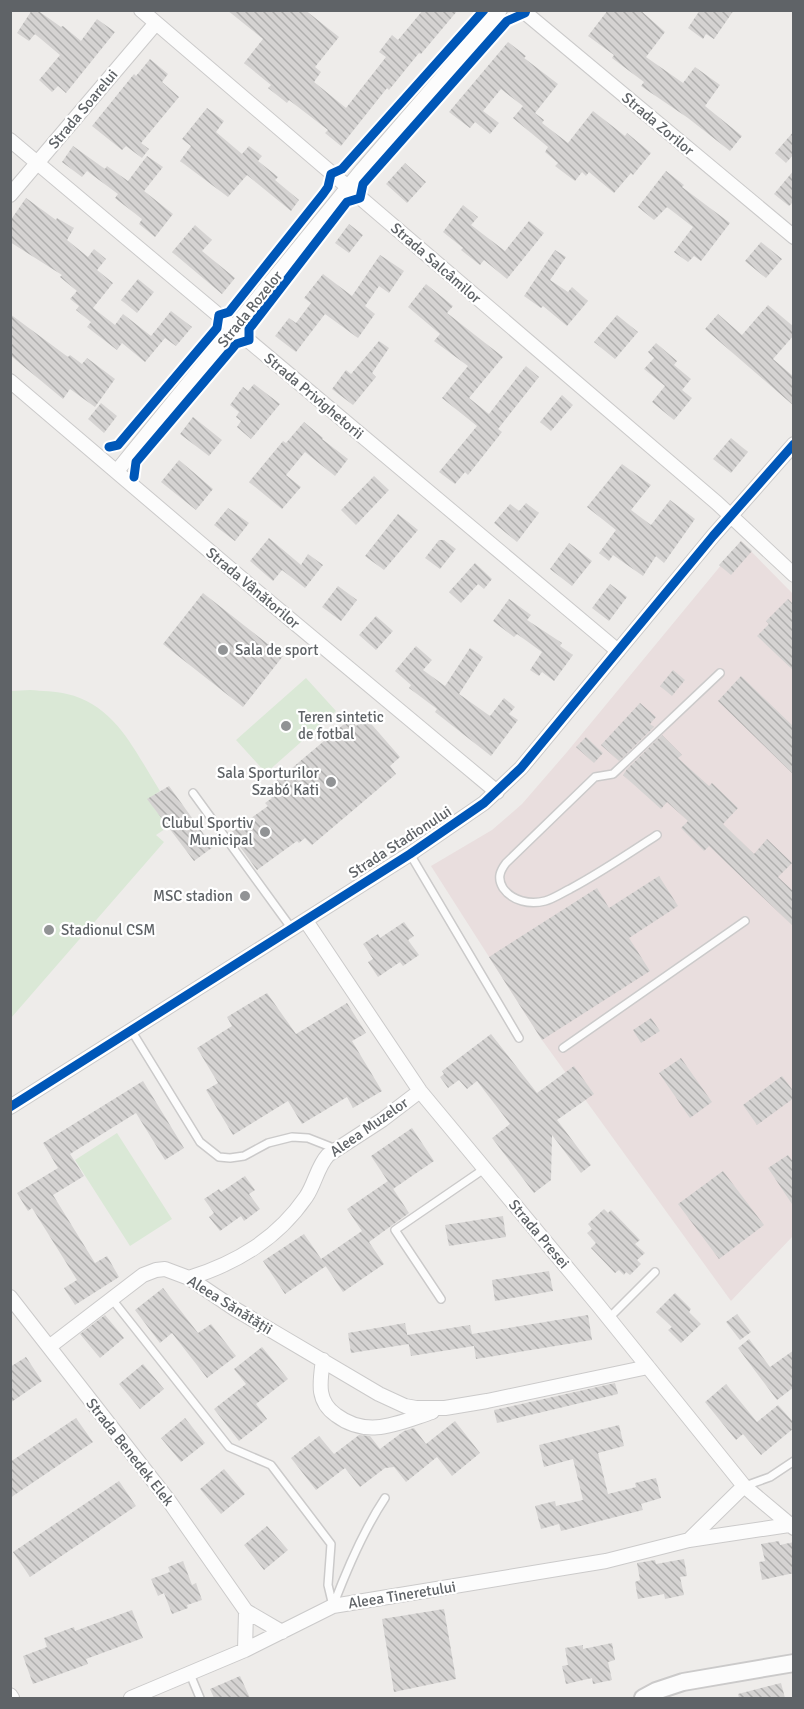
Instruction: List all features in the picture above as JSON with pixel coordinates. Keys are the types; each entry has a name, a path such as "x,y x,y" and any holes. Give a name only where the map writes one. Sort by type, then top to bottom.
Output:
{"street":[{"name":"Strada Salcâmilor","path":"141,10 730,516 794,575"},
{"name":"Strada Rozelor","path":"117,471 347,188 500,10"},
{"name":"Strada Zorilor","path":"522,10 794,237"},
{"name":"Strada Soarelui","path":"10,195 156,23"},
{"name":"Strada Privighetorii","path":"10,140 618,651"},
{"name":"Strada Vânătorilor","path":"10,381 497,792"},
{"name":"Strada Stadionului","path":"10,1107 410,854 497,792 521,768 730,516 794,444"},
{"name":"Strada Presei","path":"306,921 420,1091 609,1318 744,1486 791,1527"},
{"name":"Aleea Muzelor","path":"189,1278 219,1268 246,1255 281,1226 308,1194 323,1161 336,1149 382,1120 420,1091"},
{"name":"Aleea Sănătății","path":"49,1347 143,1275 156,1270 173,1271 189,1278 235,1309 393,1402 416,1408 445,1408"},
{"name":"Strada Benedek Elek","path":"10,1297 169,1502 246,1611 282,1632"},
{"name":"Aleea Sănătății","path":"323,1360 319,1384 321,1396 330,1411 346,1423 362,1428 385,1427 445,1408 648,1367"},
{"path":"689,1540 744,1486"},
{"name":"Aleea Tineretului","path":"131,1698 245,1650 333,1606 606,1561 689,1540 791,1527"},
{"path":"245,1650 246,1611"},
{"path":"643,1698 683,1682 794,1663"}],"lane":[{"path":"657,836 546,901 528,903 514,898 503,888 499,878 500,871 506,863 595,777 613,774 720,673"},
{"path":"193,793 292,929"},
{"path":"410,854 519,1038"},
{"path":"563,1048 745,921"},
{"path":"131,1030 174,1096 200,1142 219,1158 244,1156 268,1143 292,1137 308,1138 336,1149"},
{"path":"441,1299 395,1230 484,1169"},
{"path":"609,1318 655,1272"},
{"path":"111,1298 229,1447 271,1466 331,1544 328,1585 333,1606"},
{"path":"744,1486 770,1477 794,1461"},
{"path":"333,1606 368,1526 385,1498"},
{"path":"190,1674 200,1698"}],"shaded area":[{"path":"741,541 793,594 793,1236 731,1301 542,1040 431,866 492,830 522,804"}],"green space":[{"name":"Teren sintetic de fotbal","path":"306,678 336,711 266,773 236,740"},
{"name":"Stadionul CSM","path":"11,691 62,693 84,700 99,708 111,719 133,746 160,791 148,799 168,827 156,835 164,842 11,1018"},
{"path":"117,1133 172,1219 130,1246 75,1160"}],"building":[{"path":"32,10 37,10 61,27 63,26 81,41 97,19 115,32 66,93 58,86 52,92 39,80 60,55 35,34 29,41 17,33"},
{"path":"227,10 305,10 339,37 315,67 321,72 314,82 346,108 386,57 379,52 392,35 398,40 423,10 458,10 389,90 387,88 341,146 325,133 328,130 289,100 287,103 268,88 271,85 244,63 263,39"},
{"path":"608,10 640,10 665,32 646,57 683,83 695,67 720,85 705,106 742,136 730,151 688,118 641,86 644,82 612,58 614,55 588,36"},
{"path":"700,10 734,10 714,39 706,34 703,39 688,28"},
{"path":"508,42 526,56 524,58 558,84 535,113 544,120 542,123 568,143 593,111 625,136 627,133 651,153 614,193 589,172 586,176 582,172 575,181 555,166 558,163 545,152 548,147 513,118 523,106 501,89 483,111 499,123 490,134 475,122 470,128 449,112"},
{"path":"150,59 168,74 162,82 179,97 141,143 149,149 142,158 126,146 122,150 92,126 134,74 136,76"},
{"path":"207,108 224,121 216,132 242,154 249,146 262,156 258,161 278,177 275,180 299,200 291,211 247,175 228,197 180,161 191,146 182,139"},
{"path":"794,131 794,154 786,163 775,153"},
{"path":"73,146 105,169 107,166 128,181 147,156 163,167 144,191 173,214 155,237 139,224 142,219 115,198 118,194 87,171 82,177 62,162"},
{"path":"405,163 426,182 407,203 386,184"},
{"path":"794,170 794,201 789,206 774,194"},
{"path":"666,171 684,185 682,187 730,223 701,261 694,256 688,262 674,252 693,227 667,207 654,220 638,207"},
{"path":"26,198 56,220 57,218 74,228 67,240 88,257 94,249 106,259 97,270 113,283 93,308 115,325 123,314 151,336 171,311 192,327 176,346 165,338 145,362 122,343 117,350 87,327 91,322 76,310 79,306 70,299 77,291 60,277 62,275 10,242 10,221"},
{"path":"463,205 478,217 471,225 505,251 529,221 544,233 507,279 484,260 480,265 443,232"},
{"path":"349,224 363,235 349,253 335,243"},
{"path":"195,225 212,240 202,251 235,278 222,294 172,252"},
{"path":"761,242 782,259 766,278 745,261"},
{"path":"555,250 566,257 550,280 568,292 572,287 588,301 567,326 543,306 541,308 524,296"},
{"path":"380,255 404,271 389,293 379,286 365,306 375,314 358,338 325,314 296,352 275,336 289,318 296,323 311,303 304,298 323,274 352,296"},
{"path":"138,279 154,292 137,313 121,300"},
{"path":"426,284 453,306 447,313 503,357 469,398 489,414 526,366 539,377 498,429 502,432 468,475 465,472 455,484 439,472 477,426 442,398 468,366 434,341 440,334 408,307"},
{"path":"768,305 794,327 794,335 773,359 794,377 794,406 705,329 718,314 742,335"},
{"path":"10,314 68,357 70,355 82,364 87,358 115,379 95,407 70,389 63,399 10,355"},
{"path":"617,315 638,332 615,359 594,342"},
{"path":"379,341 389,348 372,373 376,377 353,405 332,389 346,370 351,374"},
{"path":"656,343 677,361 674,365 691,379 682,390 692,398 674,420 652,402 665,386 644,369 654,358 648,352"},
{"path":"254,384 280,404 251,439 237,427 241,421 236,417 239,412 230,405 243,387 248,391"},
{"path":"562,395 573,405 551,431 540,422"},
{"path":"101,403 117,416 104,433 88,419"},
{"path":"193,417 222,440 209,456 180,434"},
{"path":"304,422 348,459 335,476 305,452 286,475 301,487 282,509 249,482 283,441 286,443"},
{"path":"731,438 748,452 731,473 713,459"},
{"path":"179,460 213,489 196,510 161,482"},
{"path":"622,464 651,485 631,510 651,525 670,500 695,519 664,563 656,556 643,576 613,555 609,561 599,553 616,530 587,507"},
{"path":"374,476 389,490 356,525 341,510"},
{"path":"526,503 539,513 517,542 494,523 510,504 519,511"},
{"path":"228,508 249,523 235,541 214,525"},
{"path":"398,514 418,530 384,570 365,556"},
{"path":"269,538 301,565 308,554 323,565 305,588 282,570 273,581 250,561"},
{"path":"439,540 444,540 456,549 440,569 425,558"},
{"path":"741,541 752,551 731,575 719,565"},
{"path":"569,543 592,561 572,586 550,569"},
{"path":"475,563 492,579 484,589 478,584 461,603 449,592"},
{"path":"610,584 627,597 609,621 592,608"},
{"path":"338,586 357,600 341,621 322,607"},
{"name":"Sala de sport","path":"203,593 283,656 243,707 163,644"},
{"path":"509,599 531,615 527,620 562,643 560,646 573,655 554,681 542,672 539,676 530,670 542,652 517,634 514,637 493,621"},
{"path":"788,599 794,605 794,671 757,636 769,624 766,621"},
{"path":"376,616 393,631 376,650 359,635"},
{"path":"416,646 432,660 423,670 445,686 470,648 483,657 459,694 490,716 504,698 515,707 509,714 518,720 491,756 435,712 437,709 409,688 411,685 395,671"},
{"path":"673,670 685,680 672,696 660,686"},
{"path":"741,676 794,727 794,775 718,701"},
{"path":"640,703 656,717 650,724 654,727 619,761 601,745"},
{"name":"Sala Sporturilor Szabó Kati","path":"366,718 400,757 390,766 396,774 312,845 305,838 299,843 297,841 257,870 230,833 268,806 265,803 272,798 266,790 350,719 356,726"},
{"path":"662,735 682,755 678,758 709,786 712,783 738,808 723,824 754,854 767,839 792,863 778,877 794,892 794,927 709,846 704,851 681,828 688,821 667,802 661,809 623,775"},
{"path":"586,737 603,753 594,763 576,747"},
{"path":"169,786 213,847 194,861 147,799"},
{"path":"659,876 678,906 629,938 650,971 542,1040 489,957 597,888 609,908"},
{"path":"404,922 414,936 408,940 419,955 403,966 400,962 378,977 368,962 373,959 363,944 378,934 380,938"},
{"path":"267,993 296,1034 347,1003 366,1033 352,1041 382,1091 353,1108 347,1097 302,1124 288,1101 233,1135 206,1090 218,1083 197,1048 232,1026 227,1017"},
{"path":"651,1018 660,1031 641,1043 633,1030"},
{"path":"491,1034 537,1093 574,1066 594,1094 557,1120 591,1165 581,1173 552,1135 551,1180 534,1193 492,1138 510,1124 477,1081 467,1089 459,1080 448,1088 440,1077 444,1074 442,1071"},
{"path":"681,1058 712,1102 690,1118 659,1073"},
{"path":"782,1076 794,1092 794,1098 757,1125 743,1105"},
{"path":"143,1081 184,1148 165,1160 136,1113 70,1154 84,1176 53,1195 95,1263 107,1256 119,1277 75,1305 64,1288 77,1280 32,1208 28,1211 17,1193 58,1168 43,1143"},
{"path":"412,1128 434,1161 393,1189 371,1156"},
{"path":"788,1155 794,1163 794,1207 768,1168"},
{"path":"723,1171 764,1225 719,1259 678,1204"},
{"path":"245,1176 255,1190 249,1194 260,1209 244,1221 241,1216 220,1231 209,1217 214,1213 204,1199 219,1189 221,1192"},
{"path":"388,1181 409,1213 369,1242 384,1264 343,1292 321,1259 362,1231 347,1209"},
{"path":"604,1209 608,1213 611,1210 640,1240 635,1244 645,1253 637,1260 641,1264 630,1275 626,1272 624,1275 619,1270 615,1273 591,1248 596,1243 587,1233 592,1229 588,1224"},
{"path":"503,1216 506,1237 449,1246 445,1225"},
{"path":"304,1234 326,1266 285,1294 263,1261"},
{"path":"549,1271 553,1291 495,1301 492,1280"},
{"path":"163,1288 198,1333 211,1324 236,1356 207,1378 172,1333 160,1343 135,1310"},
{"path":"675,1293 691,1309 689,1312 701,1324 681,1343 668,1330 672,1327 656,1312"},
{"path":"737,1314 751,1332 740,1340 726,1322"},
{"path":"105,1315 124,1338 100,1358 80,1334"},
{"path":"588,1315 592,1340 476,1359 474,1346 411,1356 407,1335 470,1325 472,1334"},
{"path":"405,1323 409,1344 351,1353 348,1333"},
{"path":"749,1339 770,1367 794,1350 794,1387 777,1400 738,1348"},
{"path":"262,1347 288,1379 256,1404 267,1419 239,1441 214,1409 246,1384 234,1369"},
{"path":"26,1357 42,1381 10,1403 10,1367"},
{"path":"143,1364 164,1389 140,1409 119,1384"},
{"path":"615,1383 618,1394 497,1423 494,1410"},
{"path":"726,1384 757,1422 778,1405 794,1423 794,1428 761,1455 743,1434 736,1440 705,1402"},
{"path":"76,1418 93,1442 10,1498 10,1462"},
{"path":"185,1418 205,1443 181,1462 161,1438"},
{"path":"455,1421 480,1453 452,1476 437,1457 406,1482 394,1467 385,1468 360,1487 345,1468 316,1490 291,1458 319,1436 334,1454 359,1435 370,1436 380,1449 404,1431 414,1428 426,1444"},
{"path":"619,1425 624,1446 598,1453 608,1494 636,1487 635,1483 656,1478 661,1498 641,1504 643,1510 561,1531 559,1524 541,1529 535,1506 555,1501 556,1506 583,1500 573,1459 544,1467 539,1445"},
{"path":"224,1469 245,1494 221,1514 200,1489"},
{"path":"119,1481 136,1506 30,1577 13,1552"},
{"path":"267,1526 288,1550 264,1570 244,1545"},
{"path":"779,1541 780,1545 794,1542 794,1573 762,1580 759,1562 765,1561 761,1544"},
{"path":"684,1559 687,1576 680,1577 684,1595 665,1599 664,1594 638,1599 635,1582 640,1580 637,1563 655,1560 656,1564"},
{"path":"183,1561 192,1585 196,1583 202,1600 187,1605 188,1608 172,1614 164,1593 158,1596 151,1579 170,1572 168,1567"},
{"path":"444,1609 456,1679 394,1692 382,1619"},
{"path":"132,1610 143,1638 86,1659 88,1664 33,1684 23,1656 47,1647 44,1638 74,1627 75,1631"},
{"path":"612,1643 615,1660 608,1662 612,1680 593,1684 592,1678 566,1684 562,1666 568,1665 565,1648 583,1645 583,1649"},
{"path":"240,1676 250,1698 214,1698 210,1689"},
{"path":"781,1683 785,1698 739,1698 738,1694"}],"cycle path":[{"path":"109,447 118,445 217,328 219,315 229,312 323,194 328,187 331,174 342,169 484,10"},
{"path":"134,477 136,462 236,344 249,340 249,329 347,202 360,198 363,184 370,176 507,21 525,13 526,10"},
{"path":"10,1107 410,854 484,803 521,768 713,536 794,444"}],"place":[{"name":"Sala de sport","path":"223,650"},
{"name":"Teren sintetic de fotbal","path":"286,726"},
{"name":"Sala Sporturilor Szabó Kati","path":"331,782"},
{"name":"Clubul Sportiv Municipal","path":"265,832"},
{"name":"MSC stadion","path":"245,896"},
{"name":"Stadionul CSM","path":"49,930"}]}
